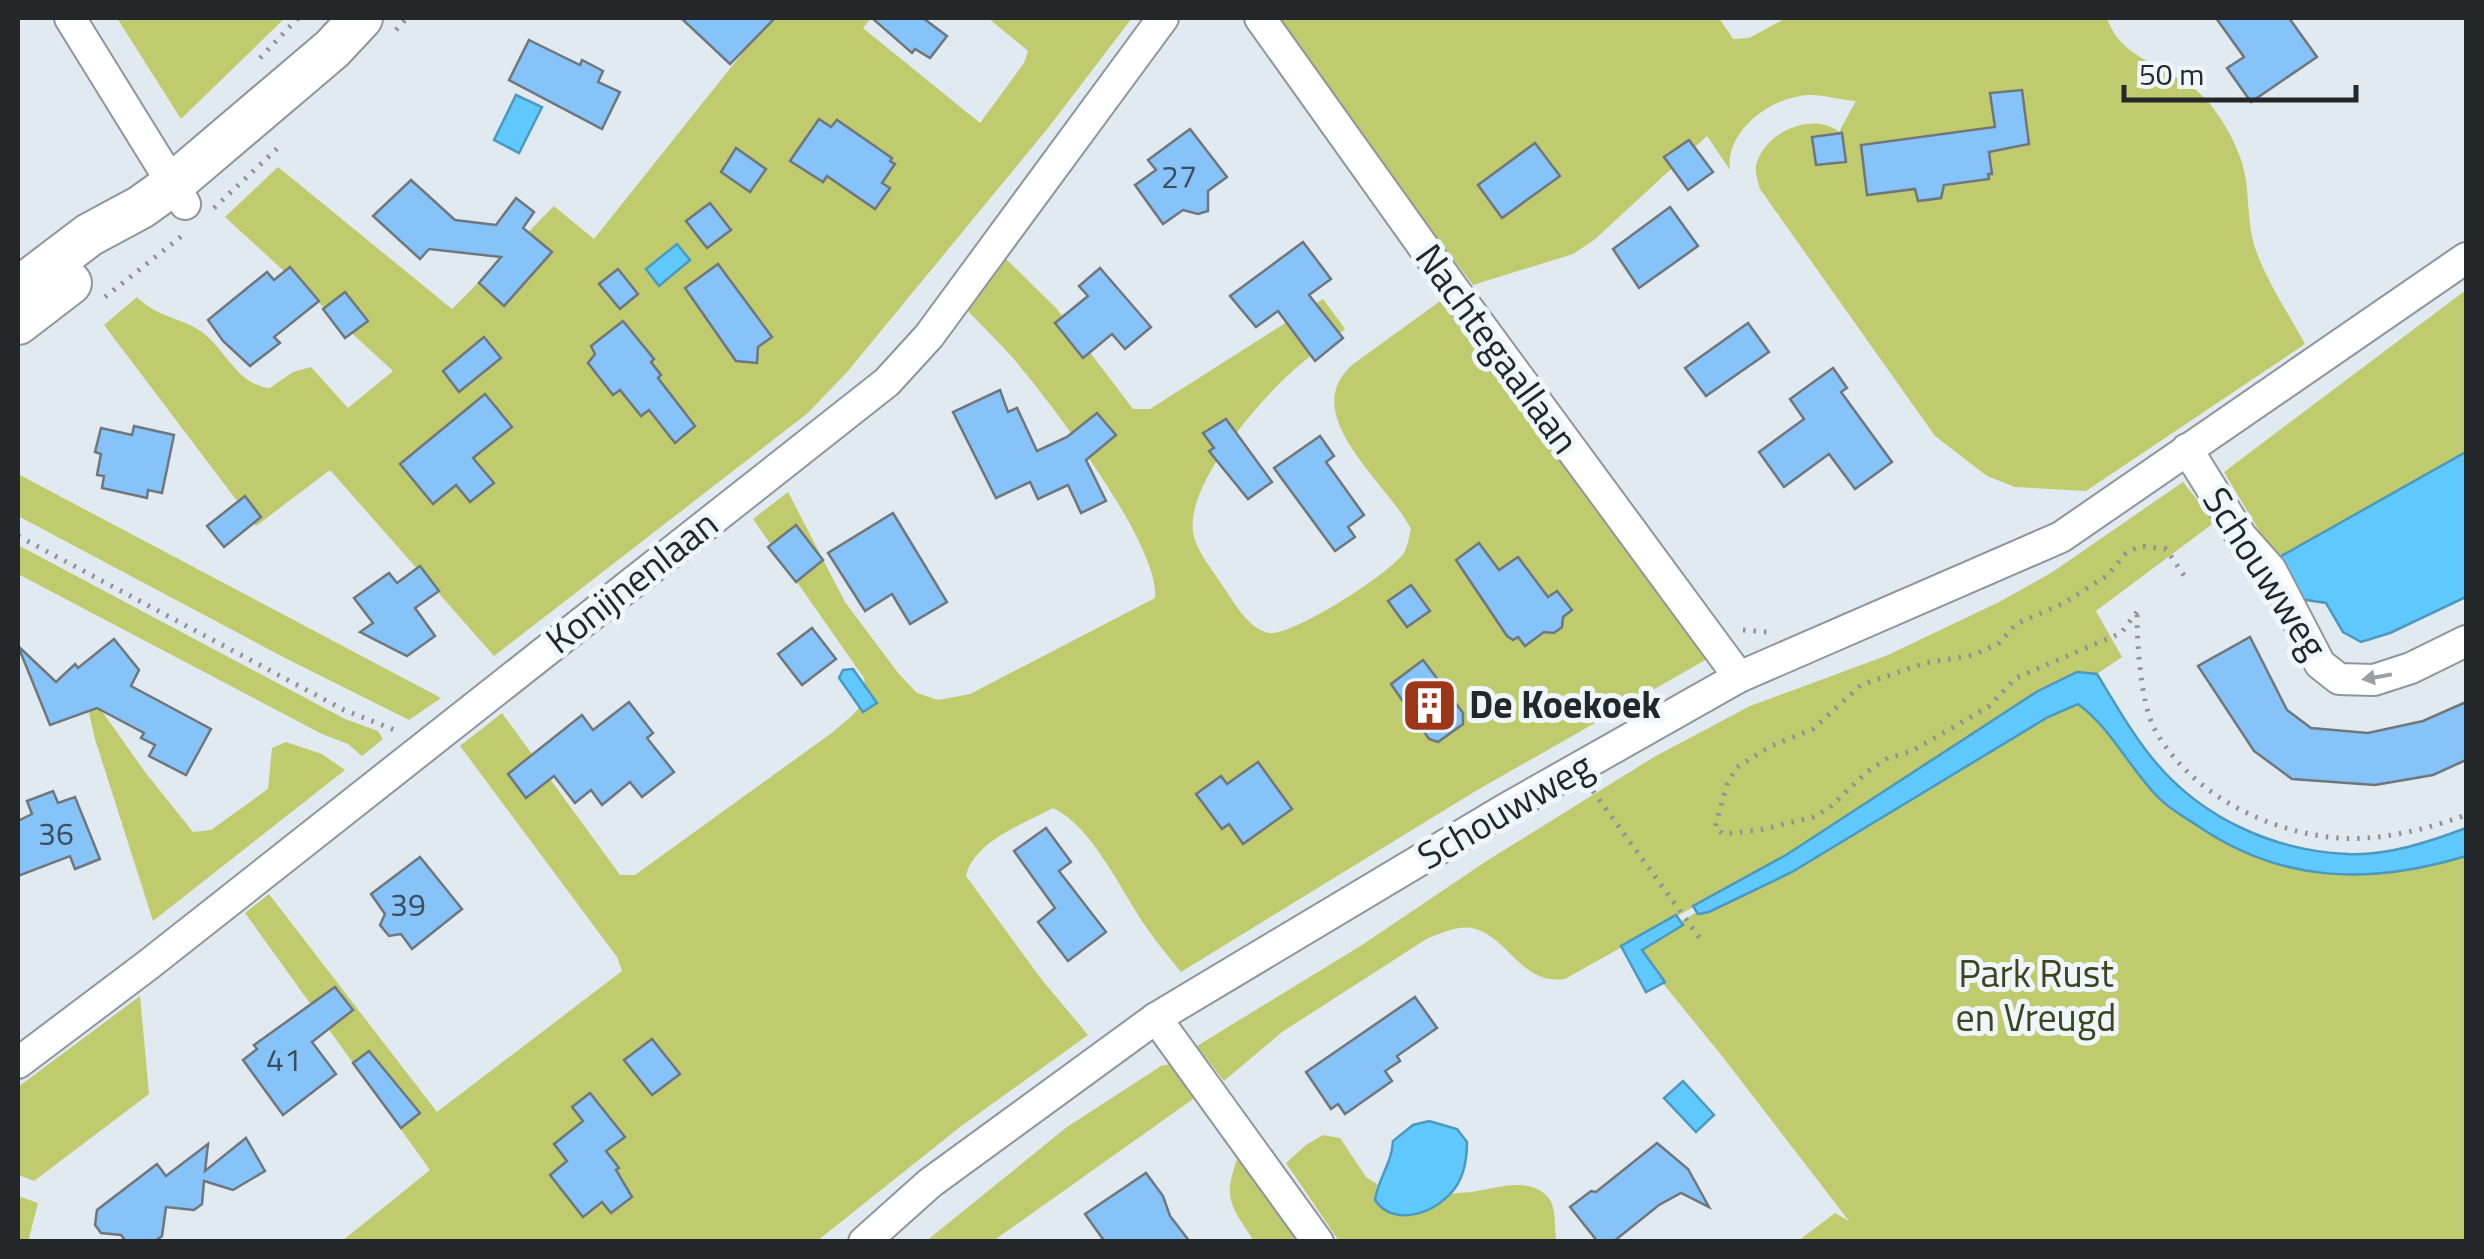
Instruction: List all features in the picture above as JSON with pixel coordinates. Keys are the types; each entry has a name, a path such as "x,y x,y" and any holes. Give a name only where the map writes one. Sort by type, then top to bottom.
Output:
{"street":[{"path":"70,18 181,208"},
{"path":"18,323 104,257 181,208 362,18"},
{"name":"Konijnenlaan","path":"18,1064 887,382 930,336 1163,18"},
{"name":"Nachtegaallaan","path":"1260,18 1739,677"},
{"path":"18,288 89,235 141,207 181,208"},
{"name":"Schouwweg","path":"864,1242 930,1183 1156,1018 1739,677 2061,537 2466,258"},
{"name":"Schouwweg","path":"2186,450 2241,536 2271,570 2320,664 2339,679 2374,680 2466,641"},
{"path":"1156,1018 1318,1242"}],"path":[{"path":"93,306 181,208"},
{"path":"18,536 344,710 378,721 424,744"},
{"path":"2185,576 2166,549 2140,546 2126,553 2108,575 2064,603 2016,624 1999,643 1974,655 1925,662 1862,685 1813,730 1769,747 1736,768 1715,827 1724,834 1813,818 1888,758 1912,751 1988,707 2016,678 2121,633 2137,612 2136,649 2152,725 2186,774 2234,806 2284,828 2340,838 2398,834 2466,816"},
{"path":"1734,630 1772,632"},
{"path":"1576,769 1701,940"}],"green space":[{"path":"117,18 285,18 181,119"},
{"path":"734,18 871,18 863,28 980,123 1024,63 1028,51 988,18 1132,18 1048,128 848,371 808,413 494,656 330,470 256,526 104,325 137,297 156,311 203,333 237,371 257,385 270,388 293,372 311,367 348,408 393,371 225,217 278,167 452,309 554,206 594,239 756,36"},
{"path":"1277,18 1719,18 1733,39 1749,38 1786,18 2107,18 2125,46 2198,92 2222,121 2244,170 2258,256 2305,344 2086,491 2015,487 1987,476 1935,436 1760,189 1756,166 1768,143 1791,128 1804,125 1829,126 1839,132 1856,101 1808,95 1766,109 1735,142 1730,170 1707,136 1594,240 1573,254 1473,285"},
{"path":"1004,257 1057,309 1133,409 1150,409 1323,299 1345,329 1287,376 1252,413 1223,452 1200,494 1194,514 1195,539 1242,614 1254,626 1269,633 1298,625 1383,573 1405,551 1411,529 1352,448 1334,405 1338,385 1352,365 1447,296 1707,659 1474,792 1181,972 1146,927 1105,861 1067,817 1053,808 989,843 966,876 1042,980 1088,1035 960,1127 817,1241 342,1241 430,1170 245,913 269,894 437,1112 622,971 617,957 460,746 502,713 620,875 635,875 833,732 861,703 864,678 753,519 788,492 845,602 917,693 938,700 970,694 1155,598 1152,574 1140,544 1100,474 1029,378 964,307"},
{"path":"2466,290 2466,452 2276,559 2224,472"},
{"path":"18,474 441,698 409,720 285,658 18,516"},
{"path":"2183,482 2215,522 2096,611 2122,657 2097,674 2077,672 1786,855 1565,979 1538,975 1488,935 1476,929 1458,928 1428,938 1282,1032 1224,1081 1197,1046 1654,757 1750,706 1888,655 1999,602 2051,573"},
{"path":"18,545 345,719 378,731 383,739 362,756 348,744 322,734 18,574"},
{"path":"82,683 193,832 211,830 268,789 272,748 286,742 322,754 345,770 153,921 95,739"},
{"name":"Park Rust en Vreugd","path":"2070,689 2163,785 2305,864 2400,862 2466,838 2466,1241 1798,1241 1835,1213 1849,1221 1635,949"},
{"path":"140,996 149,1094 34,1181 18,1175 18,1087"},
{"path":"1171,1064 1196,1097 993,1241 925,1242 1067,1127 1161,1066"},
{"path":"1323,1135 1340,1138 1366,1177 1377,1184 1375,1200 1393,1215 1420,1211 1455,1193 1521,1185 1547,1196 1554,1212 1557,1241 1339,1241 1286,1163"},
{"path":"1239,1154 1305,1241 1254,1241 1231,1200 1231,1181"},
{"path":"18,1196 38,1203 31,1241 18,1241"}],"water":[{"path":"516,95 542,107 519,153 494,140"},
{"path":"677,244 690,260 659,286 646,269"},
{"path":"2466,452 2466,597 2390,633 2361,642 2343,632 2326,603 2300,599 2276,559"},
{"path":"853,669 877,703 863,712 839,678 843,670"},
{"path":"2077,672 2097,674 2141,743 2176,784 2196,801 2243,828 2268,839 2320,852 2362,854 2408,847 2466,828 2466,856 2395,872 2361,874 2293,868 2260,858 2227,844 2166,805 2101,725 2078,704 2048,717 1792,872 1709,912 1698,914 1693,906 1786,855 2038,691"},
{"path":"1676,915 1683,925 1642,950 1665,982 1646,992 1621,946"},
{"path":"1683,1081 1714,1115 1696,1132 1664,1098"},
{"path":"1429,1121 1457,1129 1467,1142 1461,1177 1450,1194 1432,1207 1412,1215 1392,1213 1375,1200 1393,1141 1413,1125"}],"building":[{"path":"681,18 775,18 730,64"},
{"path":"872,18 923,18 947,36 930,58 915,49 912,53"},
{"path":"2216,18 2289,18 2317,57 2251,102 2227,68 2244,57"},
{"path":"529,40 580,65 582,60 603,71 598,82 620,92 602,129 509,80"},
{"path":"2022,90 2029,144 1989,152 1989,179 1944,185 1941,198 1918,201 1915,189 1867,195 1861,145 1995,127 1990,93"},
{"path":"819,119 831,127 837,120 892,158 890,161 895,164 882,183 890,188 875,209 827,176 823,182 790,161"},
{"path":"1190,129 1227,177 1208,191 1208,211 1198,214 1183,210 1163,224 1135,185 1156,170 1148,160"},
{"path":"1842,133 1846,162 1816,165 1812,137"},
{"path":"1689,140 1713,172 1688,190 1664,157"},
{"path":"1535,143 1560,176 1502,218 1478,185"},
{"path":"736,148 766,169 750,192 721,172"},
{"path":"411,180 455,220 496,225 516,198 534,212 523,228 552,252 504,306 479,283 501,257 429,249 420,259 373,216"},
{"path":"710,203 731,230 707,248 686,221"},
{"path":"1670,207 1698,246 1639,288 1613,249"},
{"path":"1303,242 1331,279 1309,295 1343,338 1315,361 1278,311 1256,327 1230,296"},
{"path":"718,264 772,337 758,347 757,363 736,361 685,288"},
{"path":"290,267 319,301 274,337 280,343 250,366 223,341 208,320 267,272 274,280"},
{"path":"1100,268 1151,327 1125,349 1112,334 1083,358 1055,323 1088,296 1079,286"},
{"path":"618,269 638,294 620,309 599,284"},
{"path":"345,292 368,321 345,338 323,309"},
{"path":"623,321 654,359 651,362 661,375 658,378 695,426 675,443 649,410 641,416 620,390 613,395 588,363 595,354 591,346"},
{"path":"1748,323 1769,352 1706,396 1685,368"},
{"path":"484,337 501,358 459,392 443,371"},
{"path":"1833,368 1847,388 1841,392 1892,462 1855,489 1829,454 1784,487 1759,452 1804,419 1790,399"},
{"path":"1000,390 1008,412 1017,408 1037,451 1067,437 1097,413 1116,435 1086,460 1106,501 1081,513 1068,485 1038,499 1030,482 996,498 953,412"},
{"path":"485,394 512,427 473,458 494,483 470,502 456,485 433,504 400,464"},
{"path":"1226,419 1272,482 1248,499 1209,451 1214,448 1203,433"},
{"path":"134,426 174,435 162,493 148,490 147,498 102,488 104,476 97,475 101,454 95,452 101,428 132,435"},
{"path":"1320,436 1334,456 1326,462 1364,515 1348,527 1355,537 1335,551 1274,468"},
{"path":"245,496 261,517 224,547 207,526"},
{"path":"893,513 947,602 910,624 892,594 865,611 828,553"},
{"path":"796,525 823,560 796,582 768,547"},
{"path":"1479,543 1499,570 1518,557 1548,597 1557,591 1572,610 1563,617 1562,627 1554,633 1544,632 1525,646 1518,637 1513,640 1507,636 1456,560"},
{"path":"420,566 439,591 415,608 435,636 407,656 360,632 373,623 354,598 389,573 397,583"},
{"path":"1411,585 1430,611 1407,627 1388,601"},
{"path":"812,628 836,659 802,685 778,654"},
{"path":"2250,637 2287,710 2311,728 2368,733 2423,721 2466,702 2466,760 2433,775 2375,785 2292,779 2254,751 2198,666"},
{"path":"114,639 139,670 131,686 211,729 186,775 149,756 155,745 141,738 144,733 97,708 50,725 18,646 56,682 75,664 78,668"},
{"name":"De Koekoek","path":"1423,660 1463,713 1463,724 1438,742 1429,739 1391,684"},
{"path":"629,702 653,733 647,738 674,772 642,797 630,782 602,805 591,790 575,803 554,776 526,798 508,774 582,715 593,730"},
{"path":"1258,762 1292,809 1243,844 1229,824 1222,829 1196,794 1221,776 1227,784"},
{"path":"53,791 58,803 75,797 100,859 75,869 70,856 18,876 18,821 32,814 27,801"},
{"path":"1046,828 1071,862 1059,871 1106,932 1068,961 1038,922 1055,908 1014,851"},
{"path":"420,857 462,909 412,949 401,934 389,936 380,925 385,914 371,894"},
{"path":"335,987 353,1010 312,1042 336,1074 283,1115 243,1060 257,1049 254,1045"},
{"path":"1415,997 1437,1028 1397,1056 1400,1061 1385,1071 1392,1081 1345,1114 1338,1104 1331,1109 1306,1072"},
{"path":"652,1039 680,1074 652,1095 624,1060"},
{"path":"369,1051 420,1113 401,1128 353,1063"},
{"path":"590,1093 625,1137 606,1151 632,1197 611,1213 602,1202 583,1217 550,1175 567,1161 554,1144 583,1121 572,1107"},
{"path":"246,1138 265,1171 233,1190 204,1181 202,1204 194,1210 166,1207 162,1236 154,1242 126,1242 121,1235 101,1233 95,1225 97,1210 157,1164 166,1176 208,1144 205,1171"},
{"path":"1657,1143 1688,1169 1709,1207 1681,1193 1659,1205 1613,1242 1598,1242 1570,1207 1591,1191 1596,1192"},
{"path":"1146,1173 1190,1242 1105,1242 1085,1214"}],"place":[{"name":"De Koekoek","path":"1430,705"}]}
